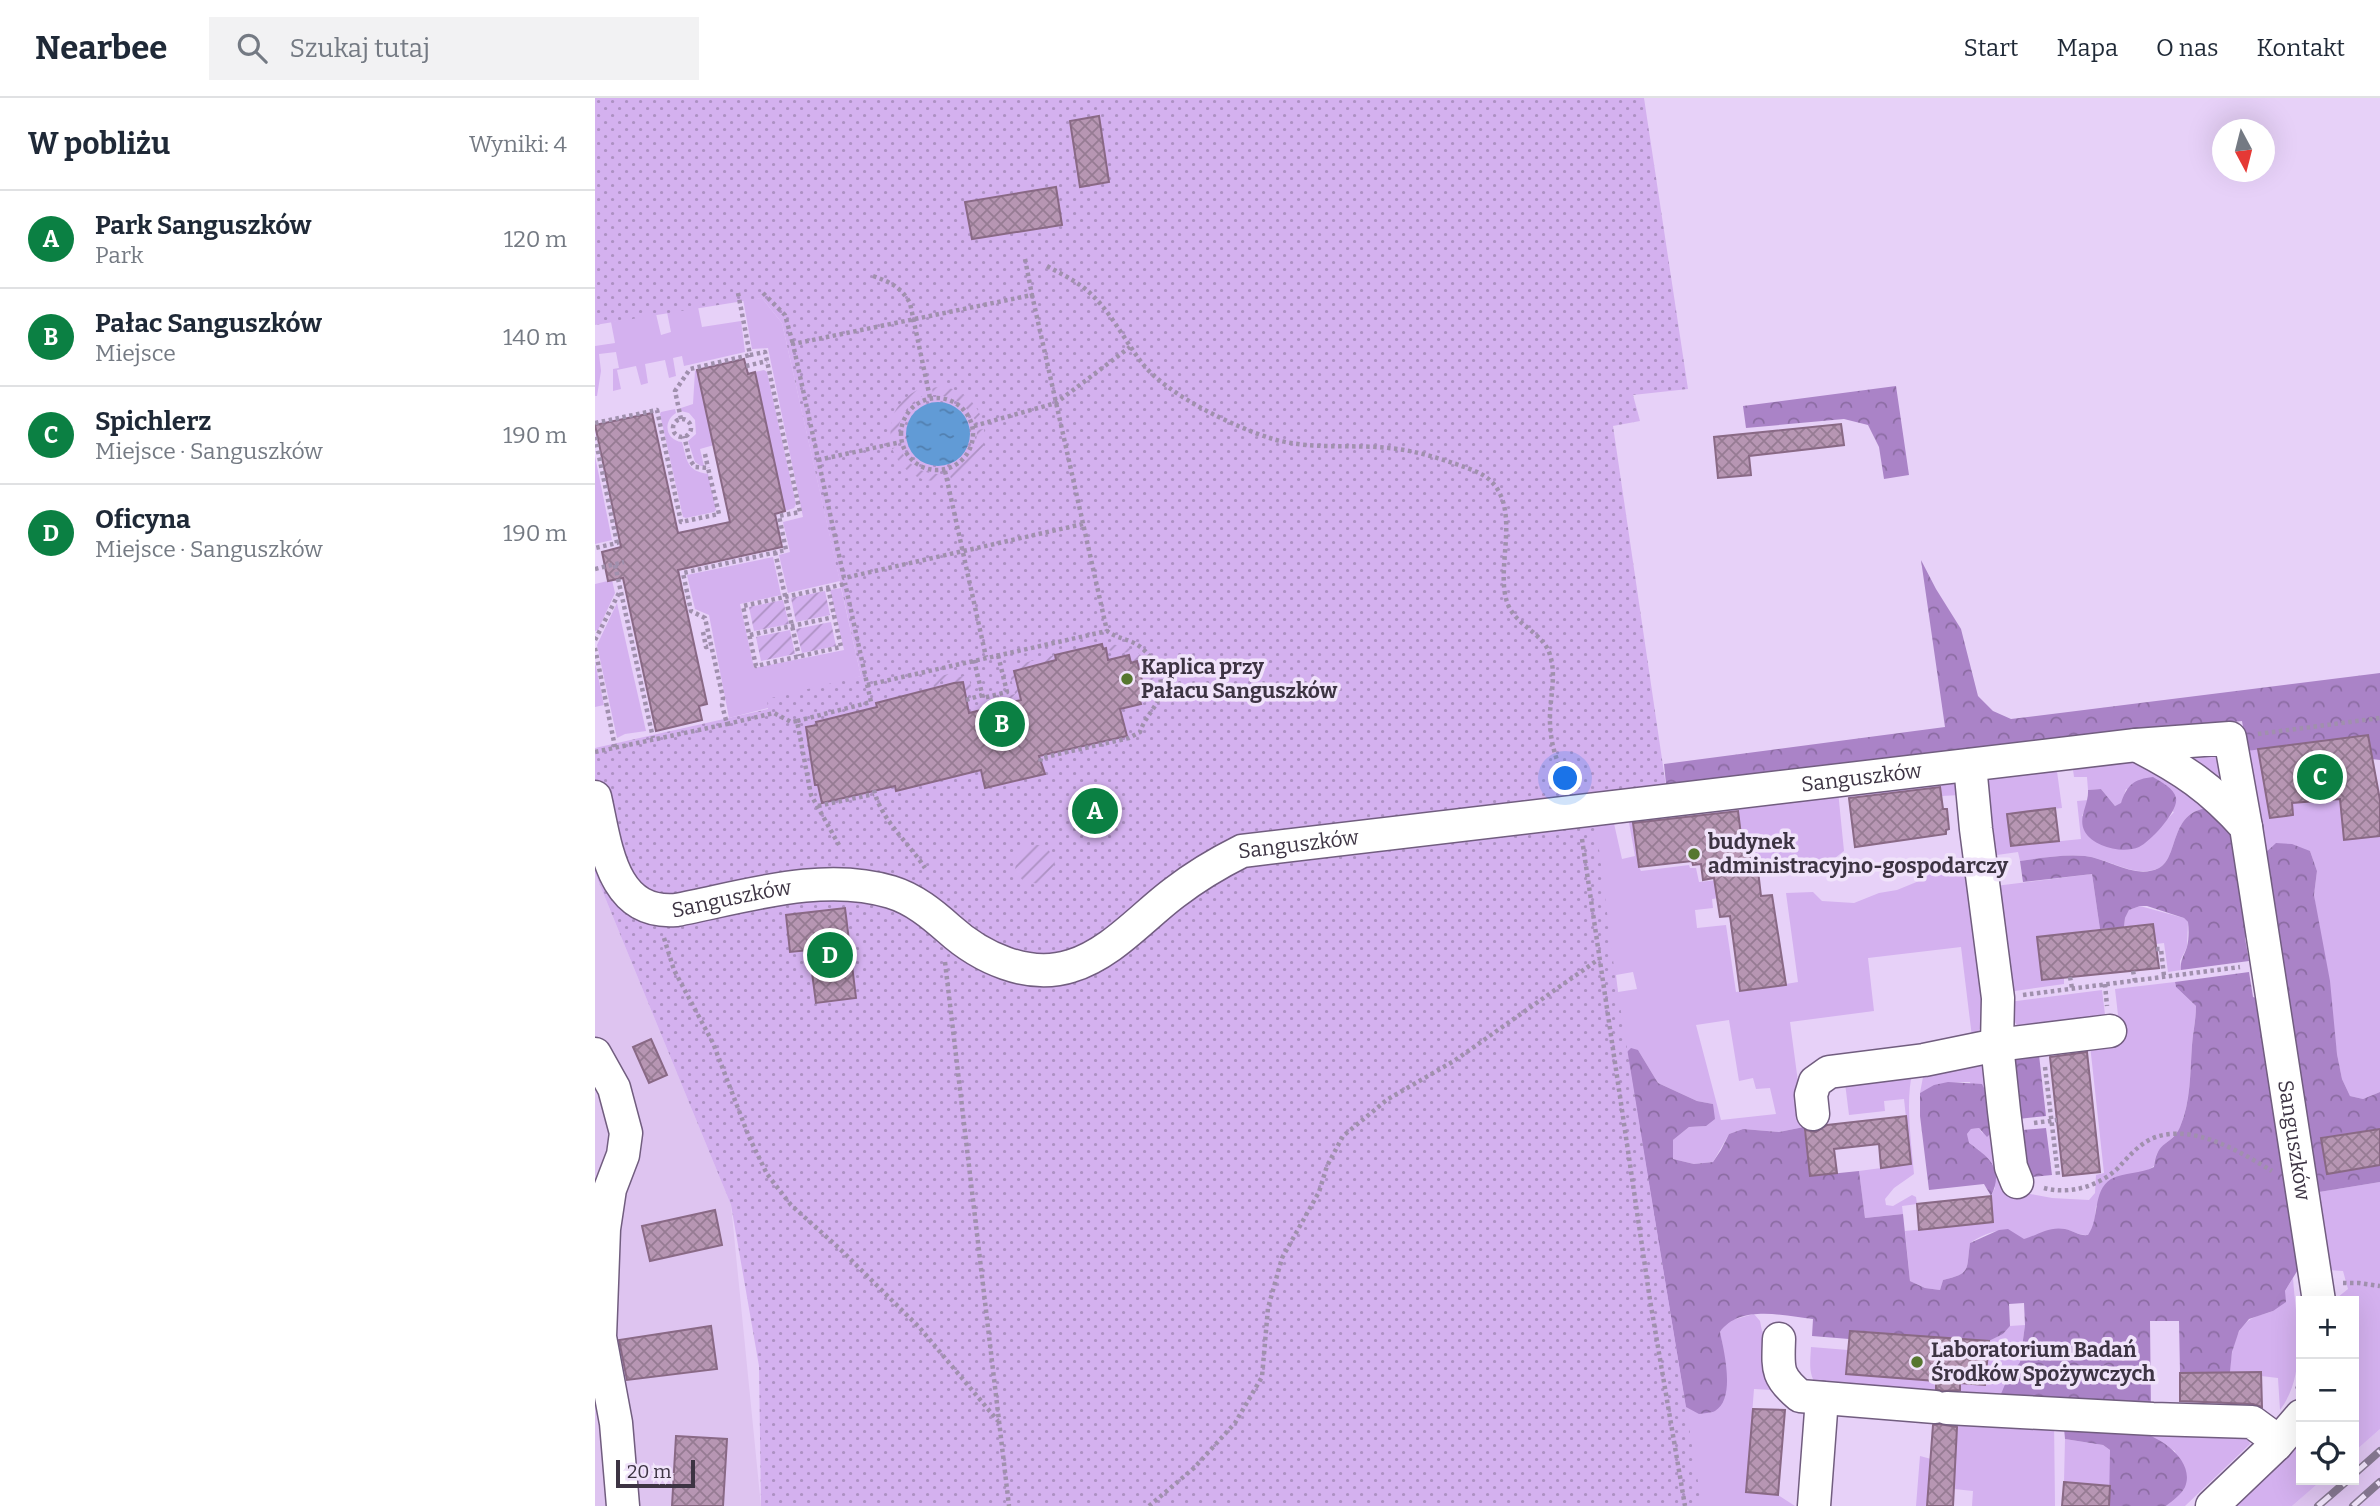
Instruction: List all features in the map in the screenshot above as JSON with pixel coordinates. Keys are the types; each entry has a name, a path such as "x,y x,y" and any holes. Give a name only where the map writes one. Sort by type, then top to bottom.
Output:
{"street":[{"name":"Sanguszków","path":"595,797 610,865 618,881 643,905 659,912 812,884 853,885 891,892 915,903 969,944 996,960 1020,968 1054,969 1072,966 1106,947 1206,869 1242,850 2136,745 2230,738 2318,1296"},
{"path":"2136,745 2174,764 2196,779 2246,827"},
{"path":"1970,765 1998,998 1997,1045 2011,1167 2017,1182"},
{"path":"1813,1114 1811,1095 1815,1082 1829,1072 1924,1060 1997,1045 2110,1031"},
{"path":"595,1054 614,1088 627,1133 623,1155 602,1188 604,1230 600,1337 615,1423 608,1474 623,1506"},
{"path":"1779,1339 1778,1370 1785,1384 1800,1396 2127,1418 2252,1422 2296,1418"},
{"path":"1814,1506 1822,1398"},
{"path":"2252,1422 2267,1433 2276,1445"},
{"path":"2212,1506 2296,1422"}],"path":[{"path":"1024,259 1107,631 1134,642 1148,653 1161,683 1160,697 1140,732 1129,738 1041,758 1040,763"},
{"path":"1047,266 1076,282 1093,296 1143,365 1179,395 1228,422 1276,440 1321,446 1391,448 1437,457 1484,474 1498,489 1504,511 1507,603 1550,654 1553,686 1550,715 1552,750 1563,812 1599,959 1650,1300 1685,1506"},
{"path":"873,276 893,283 904,292 910,303 930,398"},
{"path":"738,293 750,355"},
{"path":"595,751 774,713 791,722 871,702 793,344 785,315 763,293"},
{"path":"793,344 1033,295"},
{"path":"974,426 1056,402 1131,346"},
{"path":"681,419 675,391 690,369 765,352 800,512 779,516 786,550 683,573 691,611 705,618 727,724"},
{"path":"746,366 767,362"},
{"path":"930,398 944,398 957,403 966,411 974,426 972,448 955,467 945,471 921,467 912,461 901,442 905,415 913,405 930,398"},
{"path":"595,423 657,410 681,522 719,514 705,454"},
{"path":"681,419 687,420 691,425 691,431 684,436 676,434 674,429 675,423 681,419"},
{"path":"684,436 690,460 695,467 708,468"},
{"path":"595,437 617,543 595,548"},
{"path":"818,460 901,442"},
{"path":"945,471 986,657"},
{"path":"828,587 841,647 757,666 743,606 828,587 962,551 1083,524"},
{"path":"775,552 799,656"},
{"path":"595,567 624,562"},
{"path":"615,565 653,738"},
{"path":"595,640 620,590"},
{"path":"750,635 834,617"},
{"path":"867,685 1107,631"},
{"path":"703,632 706,647 711,646"},
{"path":"595,648 615,747"},
{"path":"974,660 983,698 1007,692 998,655"},
{"path":"966,699 982,695"},
{"path":"2230,738 2380,718"},
{"path":"797,721 811,795 839,845"},
{"path":"818,806 874,792 886,816 925,868"},
{"path":"659,912 662,932 674,970 713,1043 767,1174 791,1205 919,1327 999,1421"},
{"path":"940,920 1009,1506"},
{"path":"2156,949 2161,948 2164,976"},
{"path":"1149,1506 1194,1468 1235,1423 1262,1377 1268,1308 1282,1258 1319,1192 1327,1166 1343,1136 1388,1099 1454,1061 1599,959"},
{"path":"1998,998 2252,965"},
{"path":"2133,971 2135,981"},
{"path":"2070,977 2072,988"},
{"path":"2042,1039 2058,1175"},
{"path":"2017,1182 2049,1189 2078,1189 2102,1180 2133,1152 2155,1137 2175,1133 2202,1138 2227,1147 2261,1164 2301,1191"}],"shaded area":[{"path":"595,98 1644,98 1688,389 1633,395 1640,421 1613,426 1667,793 1593,802 1615,975 1702,1506 761,1506 759,1366 731,1205 595,873 595,748 768,709 767,699 861,676 782,323 762,298 595,325"},
{"path":"762,298 782,323 840,581 788,593 779,555 790,552 783,522 803,517 768,348 752,349 743,299"},
{"path":"698,307 702,327 741,321 745,352 684,366 682,356 673,358 676,376 669,378 665,360 645,364 648,383 641,385 636,366 617,370 621,389 613,391 613,369 619,368 616,352 599,354 601,371 595,396 595,346 615,343 611,322 656,314 661,335 671,332 667,312"},
{"path":"697,370 714,445 700,449 704,466 695,462 688,441 696,434 695,420 689,413 681,411 681,408 693,404"},
{"path":"755,372 767,372 796,504 794,508 785,511"},
{"path":"943,386 967,397 982,419 976,421 963,405 953,399 933,395 932,388"},
{"path":"922,388 924,395 908,408 901,418 897,438 891,440 891,423 897,408 907,397"},
{"path":"675,409 676,413 669,421 669,434 682,442 692,468 708,474 716,510 714,512 683,517 660,414"},
{"path":"984,429 983,446 977,460 966,471 951,479 949,472 970,456 977,430"},
{"path":"899,447 915,467 941,474 942,481 926,480 911,474 900,463 892,448"},
{"path":"595,456 612,540 595,544"},
{"path":"773,557 781,595 740,604 754,668 844,650 830,590 841,588 861,676 768,708 729,718 709,615 695,609 687,575"},
{"path":"612,580 615,593 598,630 595,631 595,584"},
{"path":"825,591 830,615 796,622 791,598"},
{"path":"783,600 789,624 754,631 749,607"},
{"path":"617,603 646,731 617,738 597,645"},
{"path":"831,622 836,646 802,653 796,629"},
{"path":"790,630 795,654 761,661 756,637"},
{"path":"1108,644 1132,649 1148,663 1154,677 1155,690 1148,701 1141,704 1139,697 1146,695 1137,662 1131,663 1128,652 1118,654 1109,650"},
{"path":"1055,655 1056,660 1014,671 1021,700 981,710 980,703 1015,694 1008,667"},
{"path":"595,662 604,705 595,707"},
{"path":"957,672 959,677 968,675 971,686 976,685 977,688 964,691 954,684 952,678 939,682 940,686 934,688 932,678"},
{"path":"2217,749 2225,779 2221,783 2187,759 2187,752"},
{"path":"2258,749 2292,803 2340,799 2344,840 2380,836 2380,1092 2363,1099 2350,1096 2342,1079 2314,895 2317,871 2310,851 2262,856 2247,751"},
{"path":"2128,757 2153,766 2207,808 2186,818 2170,855 2159,868 2150,871 2132,870 2085,856 2020,861 2018,852 1990,856 1984,788 1995,771 2056,764 2062,808 2007,814 2011,846 2081,839 2077,801 2089,800 2082,816 2162,825 2174,812 2126,789 2121,804 2115,806 2101,789 2088,790 2087,777 2074,777 2072,762"},
{"path":"1952,780 1960,795 1942,796 1940,787 1849,797 1848,790"},
{"path":"1838,791 1844,851 1826,865 1758,874 1757,862 1751,862 1750,851 1743,851 1738,810 1713,813 1712,807"},
{"path":"1700,808 1701,814 1633,821 1639,867 1641,871 1689,865 1690,868 1696,868 1699,882 1738,878 1740,895 1712,899 1713,908 1695,910 1697,928 1726,925 1736,992 1798,982 1786,893 1813,892 1822,901 1854,903 1919,881 1945,862 1967,855 1985,1002 1983,1022 1980,1030 1972,1037 1961,947 1868,958 1874,1011 1790,1022 1804,1127 1779,1132 1743,1129 1729,1134 1713,1162 1694,1164 1673,1159 1673,1140 1689,1127 1706,1126 1713,1104 1697,1101 1658,1083 1638,1050 1723,1347 1720,1332 1728,1321 1754,1314 1760,1321 1762,1331 1770,1337 1779,1384 1772,1390 1754,1389 1746,1492 1778,1495 1795,1506 1691,1506 1587,822 1613,819 1622,859 1635,856 1628,817","holes":["1633,972 1637,989 1618,992 1616,975","1729,1020 1739,1081 1753,1078 1756,1089 1770,1088 1776,1114 1721,1120 1696,1025"]},
{"path":"1030,845 1044,845 1055,858 1053,876 1042,884 1024,882 1015,871 1017,854"},
{"path":"595,873 731,1205 761,1506 595,1506"},
{"path":"2092,874 2100,929 2037,937 2042,980 2064,978 2064,984 2008,992 1995,886"},
{"path":"2140,906 2184,918 2188,922 2187,947 2180,961 2181,970 2168,972 2164,943 2156,944 2153,924 2124,927 2129,910"},
{"path":"2175,982 2176,987 2196,1006 2189,1086 2180,1127 2158,1152 2154,1166 2096,1206 2094,1227 2088,1235 2062,1229 2023,1239 2011,1232 1995,1232 1970,1243 1966,1269 1959,1275 1943,1280 1940,1290 1925,1288 1910,1281 1905,1231 1993,1222 1991,1196 1995,1188 1979,1150 1968,1143 1967,1134 1971,1129 1979,1128 1983,1134 1970,1082 1944,1084 1920,1093 1923,1077 1929,1069 1990,1055 2025,1193 2089,1200 2095,1193 2096,1175 2104,1173 2090,1045 2121,1041 2115,989"},
{"path":"2102,990 2106,1023 2018,1027 2009,1002"},
{"path":"1913,1068 1909,1108 1914,1174 1894,1188 1885,1199 1886,1205 1893,1206 1912,1195 1916,1197 1917,1204 1902,1206 1903,1214 1865,1218 1859,1171 1911,1164 1904,1099 1884,1101 1885,1111 1849,1115 1844,1075"},
{"path":"2380,1182 2380,1429 2359,1448 2359,1296 2339,1296 2348,1289 2343,1271 2328,1270 2313,1193"},
{"path":"2293,1278 2296,1369 2289,1395 2280,1410 2278,1378 2261,1376 2261,1372 2230,1372 2237,1336 2245,1323 2273,1311"},
{"path":"2025,1325 2020,1362 2006,1382 2004,1407 1947,1404 1949,1382 1985,1385 1989,1341 2003,1334 2010,1326"},
{"path":"1811,1347 1848,1350 1847,1374 1936,1381 1935,1401 1819,1388 1811,1374"},
{"path":"2054,1420 2055,1506 1972,1506 1973,1491 1954,1489 1957,1421"},
{"path":"2226,1429 2248,1438 2250,1444 2185,1506 2166,1506 2184,1489 2175,1451 2137,1431"},
{"path":"2380,1429 2380,1506 2292,1506 2316,1485 2359,1485 2359,1448"},
{"path":"2065,1439 2103,1445 2110,1450 2110,1486 2064,1482"},
{"path":"2296,1448 2296,1485 2316,1485 2292,1506 2229,1506 2247,1490"},
{"path":"1920,1456 1931,1459 1927,1506 1916,1506"}],"green space":[{"path":"1896,386 1909,475 1884,479 1879,447 1868,425 1844,419 1746,428 1743,406"},
{"path":"1921,560 1961,629 1978,696 1993,711 2011,719 2380,673 2380,760 2372,759 2367,735 2247,751 2242,721 1667,793 1664,764 1945,727"},
{"path":"2153,777 2173,791 2176,804 2169,818 2150,839 2139,847 2125,850 2109,848 2089,837 2082,822 2088,790 2101,789 2115,806 2121,803 2132,784"},
{"path":"2207,808 2230,829 2249,933 2245,938 2249,961 2181,970 2188,938 2188,922 2184,918 2140,906 2129,910 2124,927 2100,929 2092,874 2023,882 2020,861 2053,857 2085,856 2141,872 2159,868 2170,855 2186,818"},
{"path":"2276,843 2292,844 2310,851 2317,871 2314,895 2330,981 2342,1079 2350,1096 2363,1099 2380,1092 2380,1182 2313,1193 2262,856"},
{"path":"2249,972 2253,997 2259,999 2299,1268 2285,1291 2286,1302 2273,1311 2249,1319 2239,1331 2232,1352 2230,1372 2180,1373 2179,1321 2150,1321 2151,1414 2004,1407 2001,1394 2020,1362 2025,1325 2024,1303 2009,1304 2010,1326 2003,1334 1989,1341 1850,1331 1849,1339 1812,1336 1813,1319 1763,1314 1739,1318 1720,1332 1727,1374 1727,1386 1721,1405 1715,1411 1699,1414 1686,1407 1627,1052 1631,1048 1638,1050 1658,1083 1697,1101 1713,1104 1715,1119 1706,1126 1689,1127 1673,1140 1673,1159 1694,1164 1713,1162 1729,1134 1743,1129 1779,1132 1804,1127 1810,1176 1859,1171 1865,1218 1903,1214 1910,1281 1925,1288 1940,1290 1943,1280 1959,1275 1966,1269 1970,1243 1999,1230 2008,1229 2024,1239 2054,1229 2088,1235 2105,1184 2116,1177 2154,1167 2161,1147 2173,1138 2184,1117 2196,1006 2176,987 2175,982"},
{"path":"2039,1055 2046,1116 2009,1120 2003,1059"},
{"path":"1948,1082 1982,1084 1987,1094 1991,1133 1987,1137 1979,1128 1971,1129 1967,1134 1969,1143 1993,1165 1996,1178 1991,1196 1984,1184 1929,1190 1920,1116 1920,1093 1934,1085"},
{"path":"2046,1128 2052,1175 2020,1178 2012,1131"},
{"path":"2064,1428 2128,1429 2145,1433 2164,1443 2180,1458 2187,1477 2185,1487 2166,1506 2109,1506 2110,1450 2103,1445 2065,1439"}],"water":[{"path":"938,402 956,408 964,416 970,434 964,452 956,460 938,466 920,460 912,452 906,434 912,416 920,408"}],"building":[{"path":"1099,116 1109,182 1080,187 1070,121"},
{"path":"1056,187 1062,225 972,239 965,202"},
{"path":"744,359 748,374 755,372 785,511 775,514 782,547 678,570 707,704 699,706 702,720 656,731 623,578 608,581 602,552 621,547 595,425 652,413 678,533 730,522 697,370"},
{"path":"1841,424 1844,445 1749,456 1751,475 1718,478 1714,437"},
{"path":"1102,644 1103,649 1106,648 1108,660 1129,655 1131,663 1137,661 1146,696 1139,697 1141,704 1120,709 1127,736 1039,756 1045,774 985,788 981,770 896,791 895,786 822,803 818,785 815,785 806,727 817,725 816,722 877,707 876,703 954,683 963,682 969,713 1021,700 1014,671 1056,660 1055,655"},
{"path":"2368,735 2380,800 2380,836 2344,840 2340,799 2292,803 2293,815 2270,818 2258,749"},
{"name":"budynek administracyjno-gospodarczy","path":"1940,787 1943,809 1947,809 1949,829 1946,834 1855,847 1849,798"},
{"path":"2055,808 2059,841 2011,846 2007,814"},
{"path":"1738,811 1743,851 1750,851 1751,862 1757,862 1761,896 1772,895 1786,985 1740,991 1730,916 1720,917 1714,878 1703,880 1701,864 1693,865 1692,861 1639,867 1633,823"},
{"path":"845,908 856,998 816,1003 809,950 790,952 786,915"},
{"path":"2153,924 2159,968 2042,980 2037,937"},
{"path":"651,1039 667,1075 649,1083 633,1047"},
{"path":"2087,1052 2100,1172 2063,1176 2050,1057"},
{"path":"1906,1116 1911,1164 1881,1168 1879,1144 1834,1149 1837,1173 1810,1176 1805,1130 1816,1132 1827,1125"},
{"path":"2380,1129 2380,1165 2327,1174 2321,1138"},
{"path":"1991,1196 1993,1222 1919,1230 1917,1204"},
{"path":"715,1210 722,1245 650,1261 642,1226"},
{"path":"711,1326 717,1369 627,1380 619,1340"},
{"name":"Laboratorium Badań Środków Spożywczych","path":"1850,1331 1989,1341 1985,1385 1960,1383 1960,1390 1942,1391 1936,1389 1936,1381 1846,1374"},
{"path":"2261,1372 2262,1407 2253,1404 2180,1401 2180,1373"},
{"path":"1753,1409 1785,1410 1778,1495 1746,1492"},
{"path":"1933,1425 1957,1427 1953,1506 1927,1506"},
{"path":"676,1436 727,1439 723,1506 672,1506"},
{"path":"2064,1482 2110,1486 2109,1506 2062,1506"}],"railway":[{"path":"2359,1470 2380,1451"},
{"path":"2353,1506 2380,1482"},
{"path":"2318,1506 2342,1485"}],"place":[{"name":"Kaplica przy Pałacu Sanguszków","path":"1127,679"},
{"name":"Pałac Sanguszków","path":"1002,724"},
{"name":"Spichlerz","path":"2320,777"},
{"name":"Park Sanguszków","path":"1095,811"},
{"name":"budynek administracyjno-gospodarczy","path":"1694,854"},
{"name":"Oficyna","path":"830,955"},
{"name":"Laboratorium Badań Środków Spożywczych","path":"1917,1362"}]}
